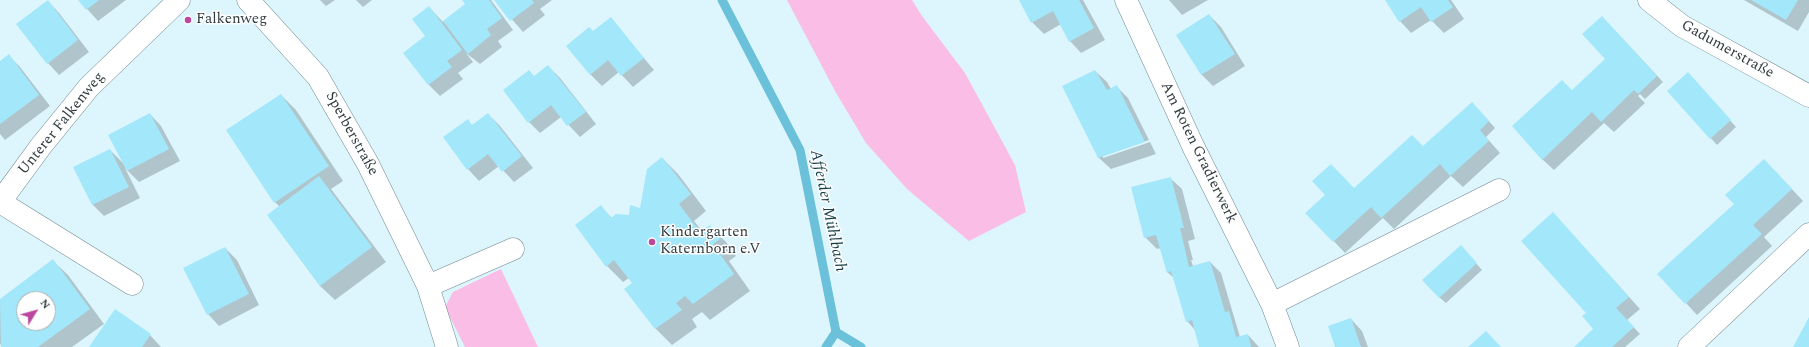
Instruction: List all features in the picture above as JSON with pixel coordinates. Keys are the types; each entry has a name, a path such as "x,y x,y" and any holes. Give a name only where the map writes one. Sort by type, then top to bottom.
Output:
{"street":[{"name":"Unterer Falkenweg","path":"132,284 0,202 41,146 89,87 179,0"},
{"name":"Sperberstraße","path":"248,0 318,77 368,164 428,286 447,347"},
{"name":"Am Roten Gradierwerk","path":"1126,0 1193,146 1272,304 1288,347"},
{"name":"Gadumerstraße","path":"1649,0 1682,26 1809,96"},
{"path":"1272,304 1499,190"},
{"path":"1689,347 1809,234"},
{"path":"428,286 512,249"}],"shaded area":[{"path":"787,0 912,0 922,16 965,73 1015,165 1026,212 969,241 907,189 866,143 835,91"},
{"path":"501,269 538,347 465,347 445,307 453,292"}],"building":[{"path":"48,0 78,40 47,64 16,24"},
{"path":"78,0 99,0 86,10"},
{"path":"462,0 489,0 502,18 487,29 491,35 468,54 443,21 465,4"},
{"path":"494,0 532,0 534,3 510,21"},
{"path":"1019,0 1079,0 1094,28 1069,42 1053,11 1031,23"},
{"path":"1385,0 1448,0 1453,7 1431,22 1421,7 1399,22"},
{"path":"1751,0 1798,0 1786,20"},
{"path":"429,6 462,50 447,61 452,67 428,85 403,53 425,36 412,19"},
{"path":"1209,14 1235,54 1201,75 1176,35"},
{"path":"1602,16 1657,76 1638,94 1634,90 1601,122 1592,112 1542,160 1512,126 1562,80 1572,90 1605,59 1582,34"},
{"path":"611,17 644,58 621,76 608,60 590,75 566,46 589,27 593,31"},
{"path":"9,54 39,95 0,124 0,61"},
{"path":"548,65 586,112 567,126 551,105 528,123 503,90 529,70 534,76"},
{"path":"1095,70 1107,90 1117,85 1145,142 1098,158 1062,86"},
{"path":"1688,72 1731,120 1710,139 1667,91"},
{"path":"281,94 329,166 274,203 226,130"},
{"path":"1472,102 1489,121 1480,130 1489,141 1450,176 1440,164 1381,218 1371,207 1333,242 1305,213 1325,195 1312,181 1331,164 1354,188 1412,135 1423,146"},
{"path":"150,113 169,149 127,171 108,135"},
{"path":"488,113 522,156 502,172 488,154 467,170 443,137 468,119 472,125"},
{"path":"110,149 129,187 92,205 73,167"},
{"name":"Kindergarten Katernborn e.V","path":"662,157 691,194 679,204 700,232 710,225 720,239 713,244 734,274 693,304 685,296 676,303 682,310 655,329 624,289 632,283 614,260 606,267 575,225 601,205 611,218 616,214 629,215 630,205 640,208 647,169"},
{"path":"1764,159 1792,189 1753,225 1762,234 1685,304 1657,274 1734,204 1725,195"},
{"path":"319,176 372,247 320,286 267,215"},
{"path":"1171,177 1184,228 1180,228 1189,267 1210,261 1225,312 1229,311 1236,337 1248,334 1251,347 1199,347 1192,320 1186,322 1171,271 1167,273 1156,235 1144,238 1131,187"},
{"path":"1553,212 1629,297 1616,308 1634,327 1612,347 1574,347 1593,329 1582,316 1586,313 1521,241"},
{"path":"1461,245 1477,263 1439,298 1422,280"},
{"path":"225,247 249,294 207,315 183,268"},
{"path":"53,259 90,309 38,347 1,347 0,299"},
{"path":"115,309 151,334 142,347 89,347"},
{"path":"1809,317 1809,347 1793,347"},
{"path":"1351,318 1361,347 1335,347 1328,326"},
{"path":"1486,331 1501,347 1468,347"}],"waterway":[{"name":"Afferder Mühlbach","path":"722,0 800,150 836,332 826,347"},
{"path":"836,332 861,347"}],"place":[{"name":"Falkenweg","path":"188,20"},
{"name":"Kindergarten Katernborn e.V","path":"652,242"}]}
